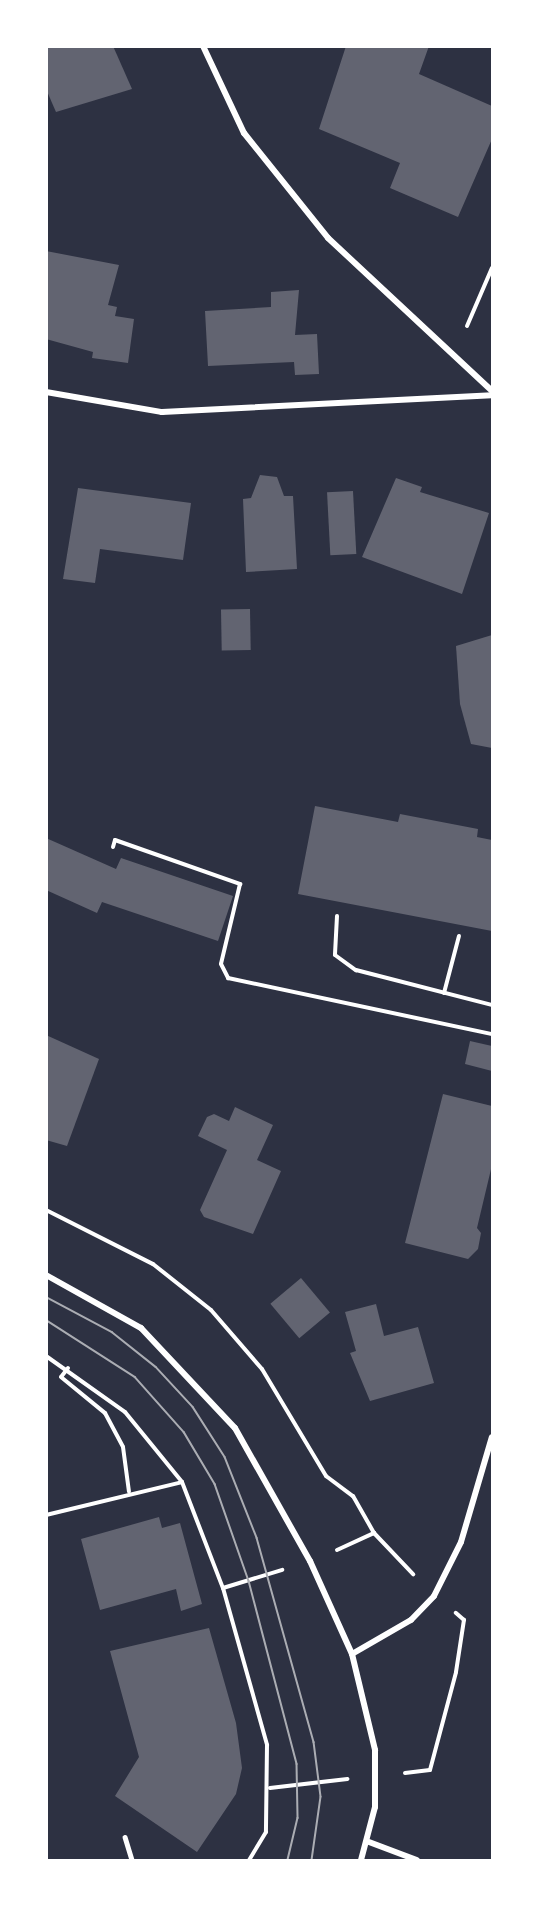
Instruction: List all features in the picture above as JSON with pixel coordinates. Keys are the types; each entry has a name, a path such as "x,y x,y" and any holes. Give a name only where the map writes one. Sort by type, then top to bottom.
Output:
{"street":[{"path":"203,46 244,134 328,238 456,352 492,393"},
{"path":"46,392 162,412 492,393"},
{"path":"46,1275 141,1328 235,1428 310,1561 352,1654 375,1750 369,1842 361,1860"},
{"path":"352,1654 411,1620 434,1596 461,1542 492,1437"},
{"path":"369,1842 417,1860"}],"lane":[{"path":"125,1837 132,1860"}],"path":[{"path":"456,352 492,268"},
{"path":"113,848 115,840 240,884 220,964 228,978 492,1034"},
{"path":"337,916 335,955 356,970 492,1005"},
{"path":"444,993 459,936"},
{"path":"46,1210 153,1264 211,1310 262,1369 326,1476 353,1496 374,1533"},
{"path":"46,1356 68,1368 125,1412 182,1482 232,1622 267,1745 266,1832 249,1860"},
{"path":"68,1368 61,1377 105,1413 123,1447 129,1492"},
{"path":"46,1515 129,1492 182,1482"}],"building":[{"path":"46,46 113,46 132,89 56,112 46,89"},
{"path":"346,46 429,46 419,74 492,106 492,139 458,217 390,188 400,163 319,129"},
{"path":"46,251 119,265 108,305 117,307 115,316 134,319 128,363 92,358 93,352 46,339"},
{"path":"299,290 295,335 317,334 319,374 295,375 294,362 208,366 205,311 271,307 271,292"},
{"path":"260,475 277,477 284,496 293,496 297,569 246,572 243,499 251,498"},
{"path":"396,478 422,487 420,492 489,513 462,594 362,557"},
{"path":"78,488 191,503 183,560 100,549 95,583 63,579"},
{"path":"353,491 356,554 330,555 327,492"},
{"path":"250,609 251,650 222,650 221,610"},
{"path":"492,635 492,748 471,744 460,704 456,646"},
{"path":"315,806 398,822 400,814 478,829 477,837 492,840 492,931 298,894"},
{"path":"46,838 116,869 121,858 233,896 218,941 102,902 97,913 46,890"},
{"path":"46,1035 99,1059 67,1146 46,1140"},
{"path":"470,1041 492,1046 492,1071 465,1064"},
{"path":"443,1094 492,1106 492,1165 477,1228 481,1233 478,1249 468,1259 405,1243"},
{"path":"235,1107 273,1125 257,1160 281,1171 253,1234 204,1217 200,1210 227,1150 198,1136 207,1117 214,1114 229,1121"},
{"path":"301,1278 330,1312 299,1338 270,1304"},
{"path":"376,1304 384,1336 418,1327 434,1383 370,1401 350,1353 356,1351 345,1312"},
{"path":"159,1517 162,1528 180,1523 202,1604 181,1611 176,1589 100,1610 81,1539"},
{"path":"209,1628 236,1723 242,1768 236,1794 197,1852 115,1796 139,1757 110,1651"}],"tram line":[{"path":"46,1297 112,1332 156,1367 193,1407 225,1457 257,1538 314,1742 321,1797 312,1860"},
{"path":"46,1320 135,1377 184,1432 215,1484 249,1581 297,1764 298,1818 288,1860"}]}
